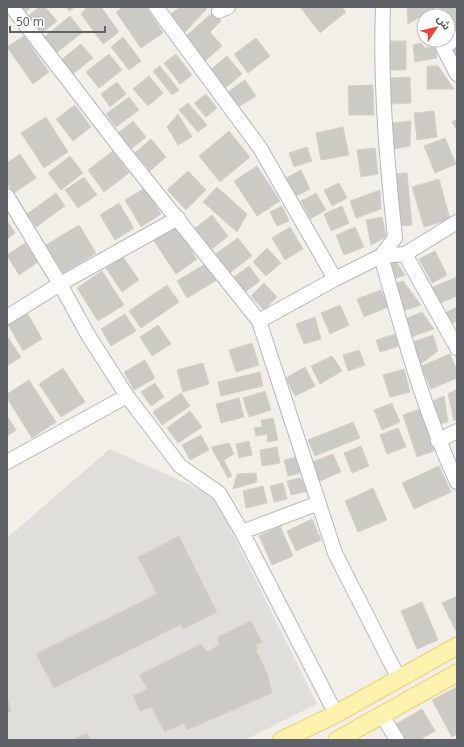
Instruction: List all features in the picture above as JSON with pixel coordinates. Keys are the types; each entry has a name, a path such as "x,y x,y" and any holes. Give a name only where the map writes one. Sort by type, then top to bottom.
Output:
{"main road":[{"path":"282,740 336,714 457,646"},
{"path":"337,740 457,673"}],"street":[{"path":"12,7 119,146 259,321 334,553 399,679"},
{"path":"156,7 260,148 335,278"},
{"path":"381,256 394,238 385,140 381,46 383,7"},
{"path":"457,38 443,47 457,74"},
{"path":"7,196 60,284 88,335 127,396 180,466 219,493 242,532 336,714"},
{"path":"7,317 60,284 178,218"},
{"path":"259,321 335,278 381,256 405,254 457,222"},
{"path":"405,254 457,348"},
{"path":"381,256 412,366 438,442 457,482"},
{"path":"7,462 127,396"},
{"path":"438,442 457,432"},
{"path":"242,532 319,503"},
{"path":"382,716 397,740"}],"shaded area":[{"path":"110,449 214,496 317,704 245,740 7,740 7,538"}],"building":[{"path":"21,7 32,7 25,12"},
{"path":"39,7 45,7 57,21 41,34 27,17"},
{"path":"66,7 75,7 69,11"},
{"path":"87,7 101,7 119,32 103,44 81,14"},
{"path":"123,7 146,7 163,33 141,48 116,12"},
{"path":"180,7 207,7 206,10 182,35 171,14"},
{"path":"300,7 342,7 346,12 320,33"},
{"path":"407,7 433,7 416,8 416,19 408,24"},
{"path":"456,7 457,28 456,8 440,8"},
{"path":"213,12 221,21 210,32 222,46 205,61 184,38"},
{"path":"70,16 83,32 55,54 43,38"},
{"path":"24,36 49,72 33,84 7,47"},
{"path":"123,37 141,61 129,70 111,47"},
{"path":"256,38 270,56 248,73 234,54"},
{"path":"387,41 406,41 406,70 388,70"},
{"path":"81,44 93,58 73,74 61,60"},
{"path":"416,44 416,48 436,48 437,58 415,62 413,45"},
{"path":"456,46 457,59 451,49 456,48"},
{"path":"109,54 122,70 99,88 86,72"},
{"path":"176,54 192,75 180,84 164,63"},
{"path":"227,56 242,74 225,88 210,70"},
{"path":"160,66 179,90 172,95 153,71"},
{"path":"427,66 438,66 454,89 427,89"},
{"path":"149,76 163,93 148,106 133,89"},
{"path":"410,77 411,103 391,104 390,78"},
{"path":"245,80 256,96 237,108 226,93"},
{"path":"117,82 126,94 110,107 101,94"},
{"path":"373,85 374,115 349,115 348,86"},
{"path":"206,94 217,108 206,117 194,103"},
{"path":"129,97 139,110 116,127 106,114"},
{"path":"188,103 207,125 198,132 179,110"},
{"path":"75,105 91,127 73,141 56,119"},
{"path":"434,111 437,137 417,140 414,113"},
{"path":"178,114 192,137 178,145 167,127"},
{"path":"46,117 68,152 44,168 21,133"},
{"path":"457,119 457,130 452,122"},
{"path":"133,121 146,137 130,150 117,134"},
{"path":"411,121 410,146 394,149 390,123"},
{"path":"343,127 349,155 321,160 316,133"},
{"path":"229,131 250,157 220,182 199,156"},
{"path":"445,138 456,164 435,173 424,146"},
{"path":"151,139 166,157 150,171 135,153"},
{"path":"307,147 312,161 294,167 289,153"},
{"path":"375,148 378,174 361,177 357,150"},
{"path":"113,151 129,173 104,192 88,170"},
{"path":"20,154 36,178 14,193 7,184 7,163"},
{"path":"70,156 83,173 61,190 48,173"},
{"path":"257,166 280,201 257,216 234,181"},
{"path":"301,170 310,189 294,197 286,178"},
{"path":"188,171 206,190 186,210 167,190"},
{"path":"407,173 412,225 398,226 393,174"},
{"path":"84,177 97,195 78,208 65,190"},
{"path":"439,179 450,219 424,227 412,187"},
{"path":"339,183 347,198 332,206 324,190"},
{"path":"217,187 247,214 237,232 203,202"},
{"path":"145,188 161,214 141,227 125,200"},
{"path":"380,190 381,209 356,218 350,201"},
{"path":"56,193 65,206 36,227 27,214"},
{"path":"316,193 326,210 310,219 301,201"},
{"path":"119,203 134,228 115,240 100,215"},
{"path":"282,206 289,221 277,226 270,212"},
{"path":"342,206 349,223 331,231 324,214"},
{"path":"212,215 228,236 211,250 195,228"},
{"path":"382,217 386,237 371,245 366,220"},
{"path":"7,221 15,233 7,239"},
{"path":"79,225 96,253 63,273 46,245"},
{"path":"175,226 197,259 176,274 154,241"},
{"path":"290,227 303,249 285,260 272,238"},
{"path":"355,227 364,247 344,255 336,235"},
{"path":"238,238 252,256 228,274 214,255"},
{"path":"25,243 38,262 19,275 7,255"},
{"path":"267,248 281,263 266,276 253,262"},
{"path":"435,251 447,275 432,283 419,259"},
{"path":"123,257 139,280 122,292 106,268"},
{"path":"396,261 405,275 393,279 388,264"},
{"path":"207,263 217,280 187,298 177,281"},
{"path":"249,266 260,281 245,292 234,277"},
{"path":"102,271 124,305 98,321 77,288"},
{"path":"457,277 457,296 438,304 431,288"},
{"path":"403,281 421,305 403,311 394,284"},
{"path":"264,283 277,297 264,310 251,296"},
{"path":"167,285 179,302 141,328 129,311"},
{"path":"381,290 388,307 364,317 357,299"},
{"path":"340,305 349,325 330,334 321,313"},
{"path":"457,307 457,321 451,324 445,313"},
{"path":"26,311 42,339 23,351 7,323"},
{"path":"422,312 434,329 411,337 405,319"},
{"path":"125,314 136,331 111,346 101,329"},
{"path":"315,317 321,339 304,344 296,324"},
{"path":"158,325 171,344 152,356 140,337"},
{"path":"395,334 399,346 380,352 376,340"},
{"path":"433,335 438,351 418,366 410,343"},
{"path":"7,336 21,357 7,366"},
{"path":"252,343 259,365 236,372 229,350"},
{"path":"359,350 365,365 348,371 343,355"},
{"path":"450,354 457,371 457,378 431,389 421,366"},
{"path":"332,356 342,371 320,384 311,366"},
{"path":"145,360 155,378 134,390 124,372"},
{"path":"203,363 209,384 183,392 177,370"},
{"path":"305,367 315,386 295,396 286,378"},
{"path":"63,368 85,402 61,417 39,384"},
{"path":"404,369 410,392 390,397 383,375"},
{"path":"260,372 263,386 221,396 218,382"},
{"path":"29,380 56,422 32,438 7,398 7,394"},
{"path":"155,383 164,397 151,406 141,392"},
{"path":"457,389 457,419 454,421 448,394"},
{"path":"265,391 271,410 249,417 243,398"},
{"path":"181,393 190,406 162,425 153,412"},
{"path":"444,396 448,422 439,424 430,402"},
{"path":"239,398 244,417 221,423 216,404"},
{"path":"392,403 400,422 382,430 374,410"},
{"path":"420,409 434,451 417,457 403,415"},
{"path":"190,411 202,427 178,443 167,428"},
{"path":"7,416 16,430 7,436"},
{"path":"273,418 278,440 267,442 268,434 256,436 254,428 262,427 261,420"},
{"path":"353,422 360,438 315,456 308,440"},
{"path":"398,428 406,447 387,454 380,435"},
{"path":"201,435 209,450 190,460 182,445"},
{"path":"249,441 252,455 239,458 236,444"},
{"path":"229,443 234,454 224,460 232,476 228,478 211,447"},
{"path":"361,446 369,466 352,473 344,453"},
{"path":"277,447 280,463 262,466 260,450"},
{"path":"333,454 341,472 320,481 312,462"},
{"path":"296,457 300,473 288,476 284,460"},
{"path":"439,466 451,492 414,509 402,483"},
{"path":"256,473 257,482 233,489 237,474"},
{"path":"300,478 309,491 291,495 287,481"},
{"path":"283,483 287,499 274,502 270,486"},
{"path":"263,486 267,503 246,508 243,491"},
{"path":"373,488 387,520 358,532 345,501"},
{"path":"312,519 321,540 296,551 287,531"},
{"path":"280,526 293,556 272,565 259,536"},
{"path":"179,536 217,612 183,629 181,624 54,688 36,654 157,594 138,557"},
{"path":"457,596 457,631 456,631 442,603"},
{"path":"422,602 438,640 417,649 401,611"},
{"path":"251,621 262,642 256,645 258,648 256,650 267,673 272,693 187,730 184,723 165,732 151,707 140,711 133,696 148,689 139,675 201,644 207,652 219,645 218,637"},
{"path":"457,687 457,734 452,737 432,700"},
{"path":"7,697 11,712 7,713"},
{"path":"422,709 435,731 419,740 405,740 396,724"},
{"path":"87,733 91,740 77,740 76,738"}]}
